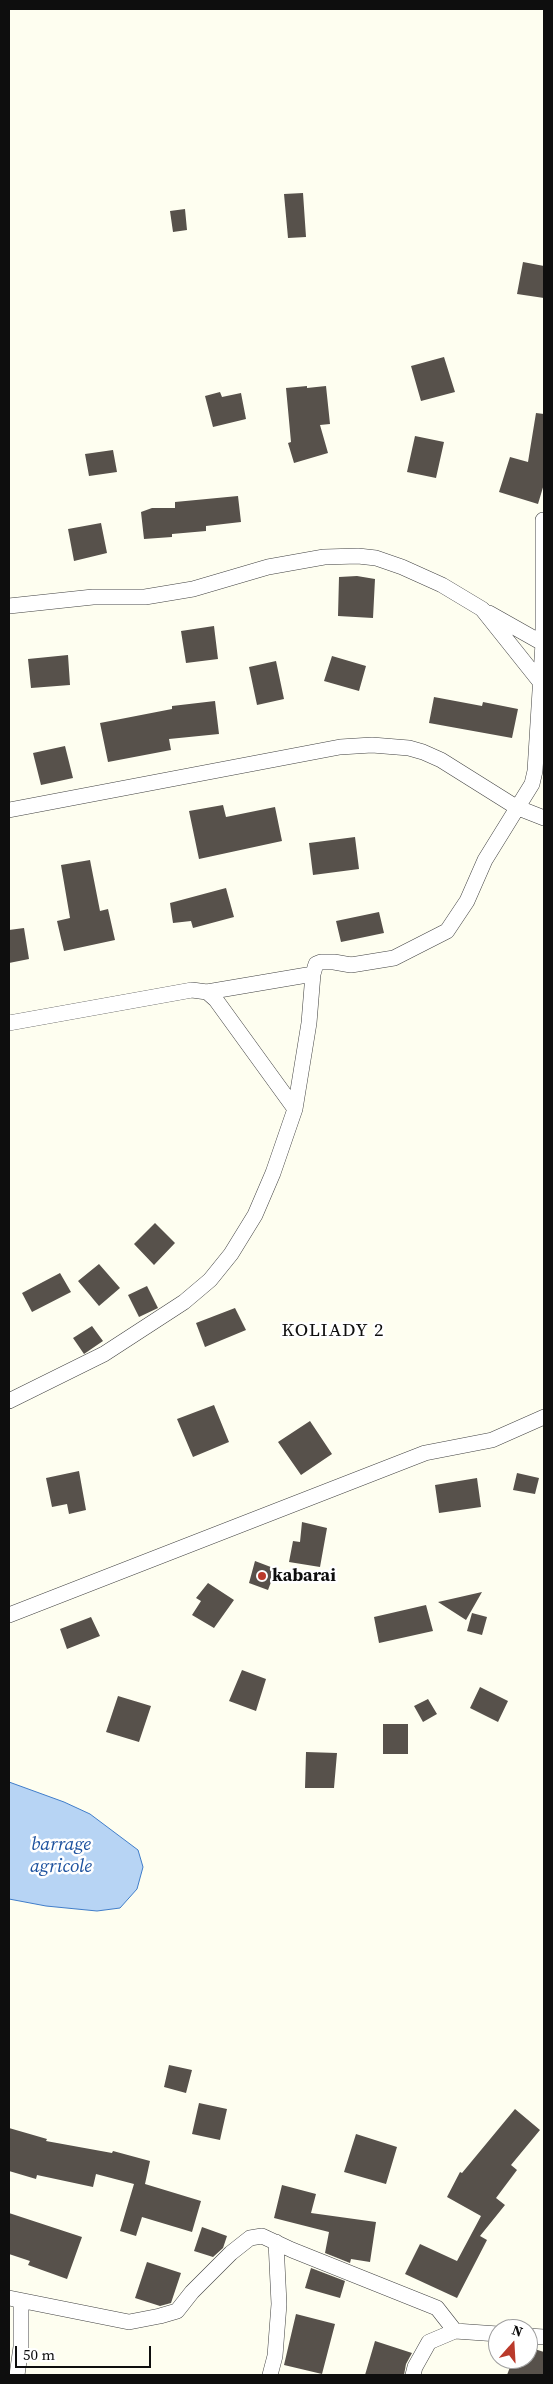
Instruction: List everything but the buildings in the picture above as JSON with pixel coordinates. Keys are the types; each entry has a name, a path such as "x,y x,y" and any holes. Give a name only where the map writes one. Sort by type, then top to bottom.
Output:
{"street":[{"path":"9,1401 104,1354 184,1302 210,1280 231,1254 255,1215 273,1173 295,1109 309,1024 313,974 316,964 321,962 351,965 394,958 447,931 466,900 485,860 516,807 532,784 535,771 537,720 543,682 543,520"},
{"path":"9,606 93,598 144,597 193,589 268,567 324,557 358,556 376,558 402,567 442,585 544,644"},
{"path":"482,609 543,682"},
{"path":"9,810 340,747 372,745 409,748 423,752 441,760 516,807 544,818"},
{"path":"9,1023 192,990 207,992 313,974"},
{"path":"207,992 216,1000 295,1109"},
{"path":"9,1615 425,1453 492,1440 544,1417"},
{"path":"17,2375 20,2347 15,2299 129,2322 160,2316 177,2311 192,2292 231,2253 250,2238 262,2236 437,2308 455,2331"},
{"path":"270,2375 274,2356 279,2304 276,2242"},
{"path":"413,2375 414,2367 429,2342 455,2331 488,2333"}],"water":[{"name":"barrage agricole","path":"9,1782 64,1802 90,1814 138,1850 143,1867 137,1889 120,1908 97,1911 46,1906 9,1899"}],"place":[{"name":"kabarai","path":"262,1576"}],"district":[{"name":"KOLIADY 2","path":"333,1331"}]}
